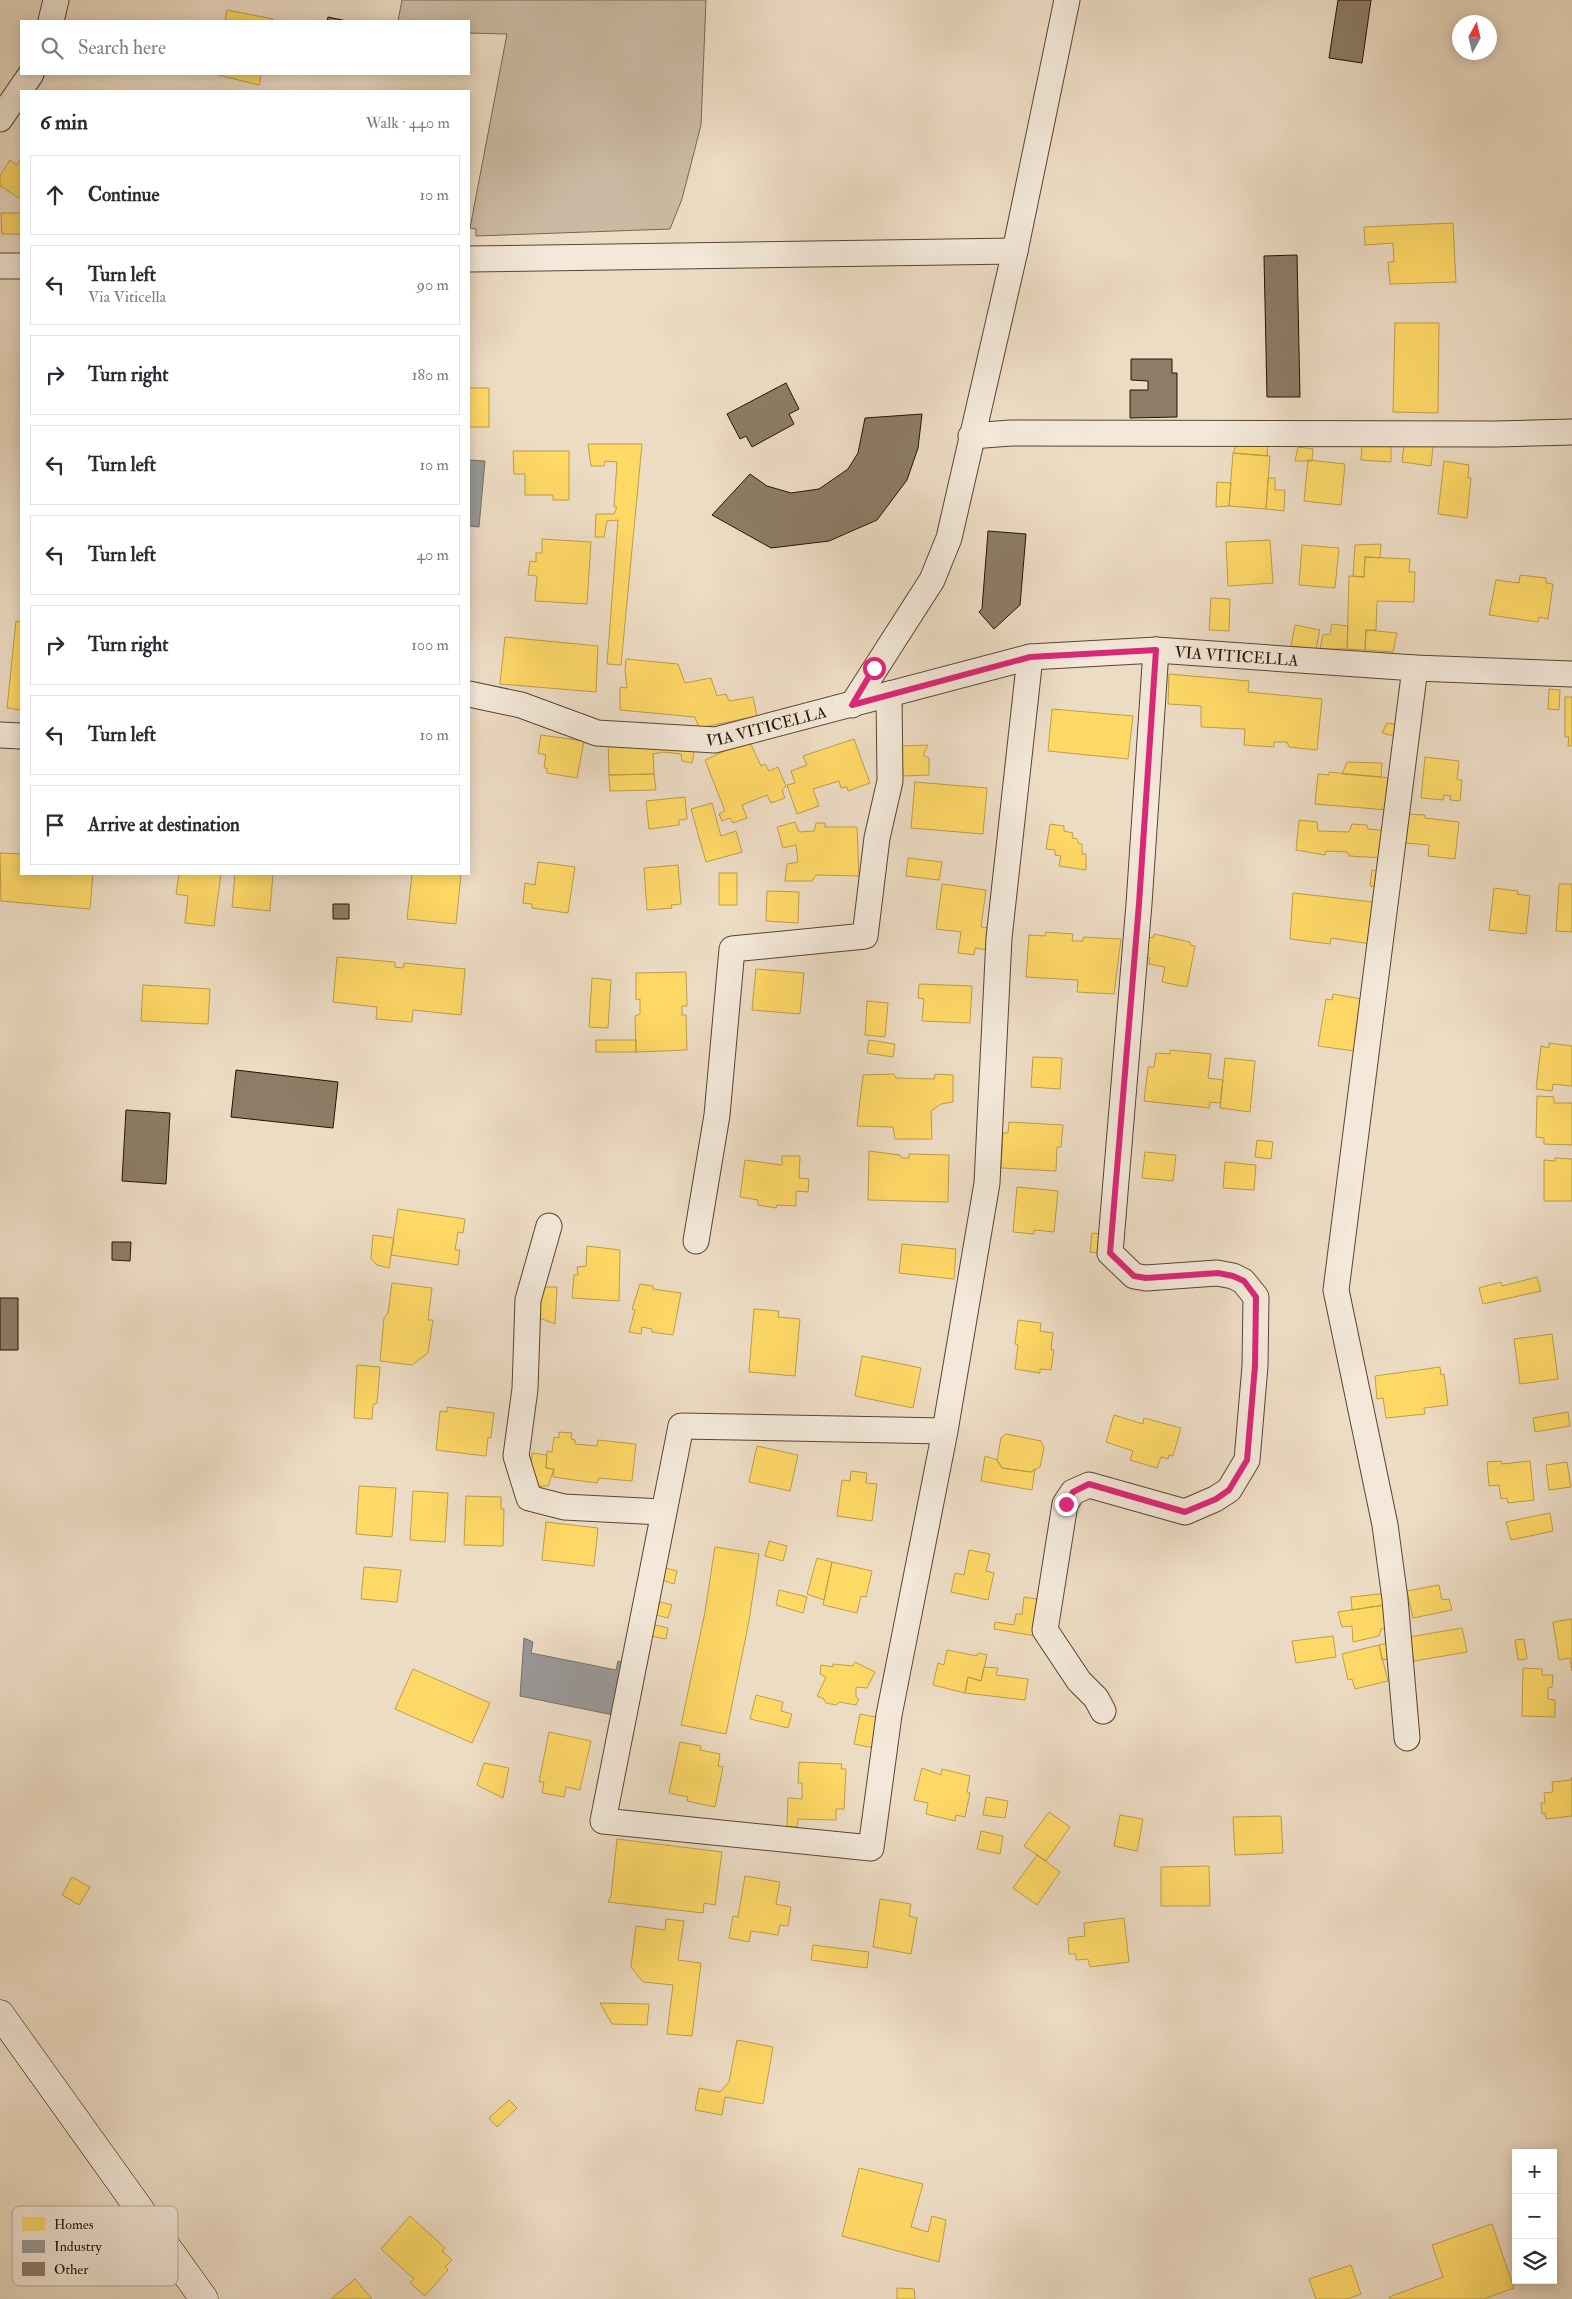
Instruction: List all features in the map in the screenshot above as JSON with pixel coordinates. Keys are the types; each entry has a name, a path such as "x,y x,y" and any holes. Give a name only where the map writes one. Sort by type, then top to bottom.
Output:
{"main road":[{"path":"0,2014 137,2206"},
{"path":"178,2263 204,2299"}],"street":[{"path":"51,20 56,0"},
{"path":"852,705 932,580 949,538 1015,251 1067,0"},
{"path":"0,119 29,75"},
{"path":"470,259 1015,251"},
{"path":"0,266 20,266"},
{"path":"972,436 1011,433 1496,434 1572,432"},
{"path":"1103,1711 1096,1698 1079,1681 1046,1630 1066,1504 1073,1492 1089,1484 1185,1512 1216,1499 1229,1490 1247,1460 1255,1366 1256,1297 1244,1281 1233,1276 1218,1273 1146,1278 1134,1276 1110,1253 1139,904 1156,650"},
{"name":"VIA VITICELLA","path":"470,694 521,705 597,733 715,740 1030,657 1156,650 1415,668 1572,674"},
{"path":"945,1431 681,1426 662,1512 603,1821 871,1848 889,1715 945,1431 987,1183 1000,938 1030,657"},
{"path":"1407,1738 1395,1599 1385,1525 1336,1290 1415,668"},
{"path":"696,1241 717,1115 732,948 865,936 876,838 890,780 889,694"},
{"path":"0,735 20,736"},
{"path":"549,1226 528,1300 525,1389 516,1456 529,1498 564,1508 662,1512"}],"shaded area":[{"path":"402,0 706,0 701,125 682,199 670,229 476,236 476,229 470,228 507,34 470,33 470,20 398,20"}],"building: Homes":[{"path":"227,10 273,19 272,20 225,20"},
{"path":"218,75 261,75 259,85"},
{"path":"10,160 17,165 20,160 20,198 0,186 0,176"},
{"path":"1,213 20,213 20,234 2,234"},
{"path":"1453,223 1456,282 1390,284 1388,262 1394,262 1393,243 1365,245 1364,227"},
{"path":"1395,323 1439,323 1438,413 1393,412"},
{"path":"470,388 489,388 489,427 470,427"},
{"path":"1238,442 1268,442 1267,456 1233,453"},
{"path":"588,444 642,444 621,665 607,664 618,520 607,521 604,537 595,537 596,514 614,514 617,507 614,507 617,462 605,461 604,466 591,466"},
{"path":"1404,444 1422,444 1433,447 1431,466 1402,462"},
{"path":"1362,445 1391,445 1391,462 1361,460"},
{"path":"1298,447 1313,449 1312,461 1295,461"},
{"path":"513,451 569,451 569,500 553,500 553,495 525,495 525,474 514,474"},
{"path":"1233,453 1270,456 1266,509 1229,506"},
{"path":"1308,460 1345,464 1341,505 1304,501"},
{"path":"1444,461 1469,465 1468,478 1471,478 1467,518 1438,514"},
{"path":"1268,478 1275,478 1275,490 1285,490 1284,511 1266,509"},
{"path":"1217,482 1231,483 1229,506 1216,507"},
{"path":"542,539 591,542 587,604 535,601 537,576 528,575 530,561 536,562 536,553 542,553"},
{"path":"1270,540 1273,583 1228,586 1226,542"},
{"path":"1381,544 1380,558 1365,557 1364,577 1353,576 1355,545"},
{"path":"1302,545 1339,548 1335,588 1299,585"},
{"path":"1365,557 1410,559 1409,572 1415,572 1414,602 1377,601 1376,630 1366,630 1365,650 1347,649 1349,576 1364,577"},
{"path":"1520,575 1546,578 1546,583 1553,584 1548,619 1539,617 1538,622 1489,615 1496,580 1519,583"},
{"path":"1211,598 1230,599 1229,631 1209,630"},
{"path":"16,621 20,622 20,710 7,708"},
{"path":"1332,624 1348,626 1347,649 1320,649 1323,635 1330,634"},
{"path":"1295,625 1320,630 1316,649 1291,646"},
{"path":"1366,630 1397,633 1393,652 1365,650"},
{"path":"505,637 598,646 596,692 500,684"},
{"path":"626,659 678,664 685,683 711,678 717,696 726,694 729,701 753,697 757,716 699,728 695,717 620,710 620,687 627,688"},
{"path":"1169,674 1249,681 1248,692 1322,699 1317,750 1289,747 1287,742 1274,742 1274,747 1244,745 1245,729 1201,727 1201,706 1168,704"},
{"path":"1549,689 1560,690 1559,710 1548,709"},
{"path":"1565,697 1572,697 1572,746 1568,746 1569,737 1565,737"},
{"path":"1052,709 1133,716 1128,759 1048,751"},
{"path":"1387,723 1405,726 1394,736 1382,733"},
{"path":"541,735 584,741 577,778 547,773 547,768 544,768 546,755 538,753"},
{"path":"854,739 870,783 848,791 847,787 841,788 839,781 813,789 819,806 797,814 787,785 795,783 791,771 807,765 803,756"},
{"path":"608,740 689,743 694,753 692,763 682,761 681,754 663,752 653,754 654,774 609,775"},
{"path":"749,740 761,766 765,764 769,771 778,767 786,786 782,790 785,798 771,803 767,795 742,805 747,818 733,823 730,818 722,821 719,814 725,811 705,760"},
{"path":"928,745 923,755 929,758 929,775 903,776 902,746"},
{"path":"1425,757 1459,761 1457,780 1462,780 1460,801 1450,800 1451,796 1444,795 1443,800 1421,798"},
{"path":"1347,762 1382,763 1381,777 1342,774"},
{"path":"1329,772 1391,778 1388,810 1315,804 1318,774 1329,775"},
{"path":"654,774 656,790 610,791 609,775"},
{"path":"915,782 987,788 983,834 911,828"},
{"path":"685,797 687,819 679,820 679,825 649,829 646,801"},
{"path":"712,803 721,836 736,831 742,852 706,862 691,809"},
{"path":"1407,814 1425,815 1425,818 1459,822 1455,859 1428,856 1429,845 1405,843"},
{"path":"1299,820 1317,822 1318,831 1349,832 1352,824 1367,825 1368,829 1388,831 1385,858 1349,856 1347,852 1326,851 1325,855 1296,850"},
{"path":"795,822 799,832 814,831 816,823 825,823 825,827 857,827 859,876 816,875 812,881 785,881 787,864 798,862 796,845 783,848 777,827"},
{"path":"1050,824 1064,826 1064,831 1073,833 1072,838 1077,839 1079,844 1082,844 1082,854 1086,854 1086,870 1059,866 1061,856 1055,855 1055,850 1046,849"},
{"path":"0,853 20,854 20,875 93,875 90,909 1,901"},
{"path":"908,858 942,862 939,880 906,876"},
{"path":"538,862 575,867 568,913 532,908 532,904 523,903 525,883 535,885"},
{"path":"678,865 681,904 671,905 672,908 647,910 644,868"},
{"path":"1372,870 1384,871 1382,888 1370,886"},
{"path":"719,873 737,873 737,905 719,905"},
{"path":"179,875 221,875 214,926 185,923 188,896 176,894"},
{"path":"235,875 273,875 270,911 232,907"},
{"path":"412,875 461,875 456,924 407,919"},
{"path":"942,884 986,890 981,927 991,928 988,950 975,948 974,955 958,953 961,932 936,929"},
{"path":"1559,884 1572,884 1572,932 1556,931"},
{"path":"1494,888 1518,891 1517,894 1530,896 1526,934 1489,930"},
{"path":"767,891 799,892 798,923 766,921"},
{"path":"1293,893 1373,902 1372,908 1380,908 1371,944 1331,938 1330,944 1290,939"},
{"path":"1046,932 1073,934 1072,941 1083,941 1083,937 1121,939 1114,994 1077,992 1078,980 1026,977 1029,935 1045,936"},
{"path":"1154,934 1190,942 1190,945 1195,946 1187,987 1162,982 1165,967 1149,964 1150,958 1144,957 1148,937 1153,938"},
{"path":"337,957 395,962 395,967 403,968 404,963 465,969 461,1015 413,1010 412,1022 376,1019 377,1007 333,1002"},
{"path":"756,969 804,973 800,1014 752,1010"},
{"path":"686,972 687,1006 682,1006 682,1015 686,1015 687,1050 636,1052 635,1016 640,1014 640,999 636,1000 636,973"},
{"path":"592,978 611,980 608,1028 589,1027"},
{"path":"919,984 972,986 970,1023 922,1021 924,999 918,998"},
{"path":"143,985 210,989 208,1024 141,1021"},
{"path":"1333,994 1362,999 1354,1051 1318,1046 1326,999 1332,1000"},
{"path":"867,1001 888,1003 885,1037 865,1035"},
{"path":"596,1040 636,1040 636,1052 596,1052"},
{"path":"869,1040 895,1044 893,1057 867,1053"},
{"path":"1549,1043 1572,1046 1572,1086 1553,1084 1552,1091 1536,1089 1541,1046 1549,1048"},
{"path":"1170,1050 1211,1054 1208,1078 1223,1080 1220,1103 1210,1102 1209,1108 1144,1101 1148,1067 1154,1067 1156,1053 1170,1054"},
{"path":"1033,1057 1062,1058 1060,1089 1031,1087"},
{"path":"1225,1058 1255,1061 1250,1112 1220,1108"},
{"path":"894,1074 896,1078 934,1079 935,1074 953,1075 953,1102 941,1104 931,1111 932,1139 895,1139 893,1127 857,1126 863,1075"},
{"path":"1537,1096 1554,1097 1554,1103 1572,1103 1572,1145 1544,1144 1544,1138 1536,1137"},
{"path":"1009,1122 1063,1125 1061,1147 1057,1147 1056,1171 1001,1168 1003,1133 1008,1133"},
{"path":"1257,1140 1273,1142 1271,1159 1255,1157"},
{"path":"869,1151 900,1155 902,1158 909,1158 909,1154 949,1155 948,1202 868,1200"},
{"path":"1145,1152 1176,1155 1173,1181 1142,1178"},
{"path":"782,1156 800,1156 799,1178 809,1179 808,1192 796,1191 796,1206 777,1205 776,1208 758,1205 758,1200 740,1197 745,1160 782,1165"},
{"path":"1555,1158 1572,1159 1572,1201 1544,1201 1544,1160 1555,1161"},
{"path":"1225,1162 1256,1165 1254,1190 1223,1188"},
{"path":"1017,1187 1058,1191 1054,1232 1034,1230 1034,1234 1013,1232"},
{"path":"398,1209 465,1219 463,1233 458,1232 455,1250 460,1250 458,1265 391,1255"},
{"path":"1092,1233 1101,1234 1106,1254 1090,1252"},
{"path":"373,1235 394,1238 389,1268 377,1265 371,1259"},
{"path":"902,1244 956,1249 954,1279 899,1273"},
{"path":"587,1246 620,1250 619,1301 572,1298 574,1275 578,1275 577,1267 586,1266"},
{"path":"1537,1277 1541,1291 1483,1304 1479,1288 1501,1282 1502,1286"},
{"path":"392,1283 432,1288 428,1320 433,1320 428,1353 412,1365 380,1361 384,1318 388,1313"},
{"path":"640,1284 653,1286 653,1289 681,1293 673,1335 652,1332 652,1329 642,1327 641,1334 629,1332 635,1310 632,1309"},
{"path":"538,1287 557,1287 555,1324 537,1317"},
{"path":"754,1309 779,1311 778,1317 800,1319 795,1376 749,1372"},
{"path":"1018,1320 1041,1323 1040,1331 1053,1333 1051,1350 1054,1350 1051,1370 1040,1369 1040,1373 1015,1369 1018,1345 1015,1344"},
{"path":"1552,1334 1558,1379 1520,1384 1514,1339"},
{"path":"862,1356 921,1368 913,1408 855,1396"},
{"path":"357,1365 380,1367 377,1403 373,1405 372,1419 354,1418"},
{"path":"1440,1367 1441,1375 1444,1374 1448,1405 1424,1408 1425,1414 1386,1418 1383,1398 1377,1399 1375,1376"},
{"path":"447,1407 494,1413 491,1438 488,1437 486,1456 436,1450 440,1411 447,1412"},
{"path":"1568,1412 1570,1426 1535,1432 1533,1418"},
{"path":"1114,1415 1143,1424 1144,1418 1181,1428 1173,1456 1169,1455 1168,1459 1161,1457 1157,1468 1130,1460 1133,1451 1106,1442"},
{"path":"559,1432 572,1433 571,1439 575,1440 575,1444 597,1446 598,1440 636,1444 632,1481 599,1478 597,1483 553,1477 554,1469 546,1468 547,1451 552,1452 554,1437 559,1438"},
{"path":"1006,1434 1041,1441 1044,1448 1040,1467 1031,1472 1002,1468 997,1460 1001,1438"},
{"path":"757,1446 798,1455 790,1491 749,1482"},
{"path":"532,1453 547,1455 546,1468 554,1469 548,1486 530,1486"},
{"path":"985,1456 997,1460 1002,1468 1031,1472 1035,1469 1032,1490 981,1481"},
{"path":"1501,1461 1502,1464 1530,1461 1534,1500 1508,1503 1507,1498 1501,1499 1499,1485 1489,1486 1487,1462"},
{"path":"1567,1462 1571,1487 1549,1490 1546,1465"},
{"path":"851,1471 867,1473 866,1483 877,1484 872,1521 837,1516 842,1480 850,1481"},
{"path":"359,1486 396,1488 392,1537 356,1534"},
{"path":"413,1491 448,1493 445,1542 410,1540"},
{"path":"466,1496 501,1497 501,1509 504,1509 503,1546 464,1545"},
{"path":"1550,1513 1553,1531 1511,1540 1506,1522"},
{"path":"546,1522 598,1528 594,1566 542,1560"},
{"path":"769,1541 787,1546 783,1561 765,1556"},
{"path":"715,1547 759,1554 749,1621 726,1734 681,1725 705,1612"},
{"path":"969,1550 990,1554 986,1571 994,1573 988,1600 951,1592 955,1573 964,1575"},
{"path":"817,1558 832,1562 824,1600 807,1594"},
{"path":"832,1562 872,1571 866,1597 861,1596 857,1613 823,1605"},
{"path":"364,1567 401,1570 397,1602 361,1599"},
{"path":"665,1568 677,1571 674,1584 662,1580"},
{"path":"1439,1585 1442,1600 1449,1599 1452,1610 1413,1618 1407,1591"},
{"path":"779,1590 807,1597 803,1613 776,1605"},
{"path":"1389,1593 1391,1604 1352,1610 1351,1597"},
{"path":"1024,1597 1042,1600 1036,1636 994,1629 995,1622 1014,1625 1016,1614 1022,1614"},
{"path":"660,1602 672,1605 668,1618 656,1615"},
{"path":"1391,1604 1389,1628 1381,1629 1379,1636 1353,1642 1352,1626 1342,1627 1338,1612"},
{"path":"1572,1619 1572,1671 1570,1658 1559,1660 1553,1622"},
{"path":"655,1625 668,1628 666,1639 651,1636"},
{"path":"1462,1628 1467,1652 1414,1661 1409,1637"},
{"path":"1333,1636 1336,1657 1296,1663 1292,1641"},
{"path":"1524,1639 1527,1659 1518,1660 1515,1640"},
{"path":"1395,1641 1396,1657 1382,1660 1379,1645"},
{"path":"1379,1645 1388,1681 1355,1689 1352,1679 1348,1680 1342,1654"},
{"path":"947,1650 977,1656 978,1653 987,1655 981,1681 968,1677 965,1693 933,1685 938,1663 944,1665"},
{"path":"855,1662 875,1672 867,1688 856,1687 856,1697 859,1699 856,1705 839,1702 836,1705 826,1703 824,1699 817,1696 826,1677 820,1674 821,1665 833,1667 833,1664 853,1666"},
{"path":"984,1667 998,1668 996,1675 1028,1679 1025,1700 965,1693 968,1677 981,1681"},
{"path":"1523,1668 1542,1669 1542,1675 1553,1675 1552,1687 1548,1688 1548,1699 1555,1700 1555,1717 1522,1716"},
{"path":"413,1669 490,1703 472,1743 395,1709"},
{"path":"756,1695 783,1702 781,1711 792,1714 788,1728 750,1719"},
{"path":"860,1714 880,1718 874,1748 854,1744"},
{"path":"549,1732 591,1741 580,1790 566,1787 564,1797 542,1793 544,1782 539,1782"},
{"path":"680,1742 701,1746 700,1750 720,1754 718,1766 723,1767 715,1807 687,1801 688,1797 669,1793"},
{"path":"799,1762 842,1764 841,1769 846,1769 844,1809 836,1809 836,1820 798,1819 797,1827 787,1826 788,1798 802,1799 802,1783 798,1783"},
{"path":"484,1763 509,1768 503,1798 477,1785"},
{"path":"922,1768 941,1775 942,1769 970,1776 967,1792 970,1793 965,1817 956,1815 955,1821 926,1814 928,1803 914,1800"},
{"path":"1572,1780 1572,1816 1546,1819 1545,1813 1542,1814 1541,1803 1545,1803 1544,1793 1553,1792 1552,1782"},
{"path":"986,1797 1008,1801 1005,1818 983,1815"},
{"path":"1049,1812 1070,1827 1046,1861 1024,1846"},
{"path":"1120,1815 1143,1819 1137,1851 1114,1846"},
{"path":"1281,1816 1283,1853 1235,1855 1233,1817"},
{"path":"981,1831 1003,1836 1000,1854 977,1849"},
{"path":"617,1839 722,1852 715,1905 704,1903 703,1913 608,1902 611,1896"},
{"path":"1037,1855 1060,1872 1037,1905 1013,1888"},
{"path":"1209,1866 1210,1906 1161,1906 1161,1867"},
{"path":"745,1876 780,1882 776,1904 791,1907 788,1926 780,1925 778,1935 751,1931 749,1942 729,1938 733,1916 738,1917"},
{"path":"72,1877 90,1887 79,1905 62,1895"},
{"path":"880,1899 911,1904 909,1916 917,1918 911,1954 873,1947"},
{"path":"1124,1918 1129,1962 1090,1967 1088,1959 1076,1960 1076,1954 1069,1954 1068,1938 1085,1936 1084,1923"},
{"path":"666,1919 684,1921 678,1960 701,1963 692,2036 667,2034 673,1985 643,1982 631,1967 636,1926 665,1930"},
{"path":"813,1945 869,1952 867,1968 811,1960"},
{"path":"600,2003 649,2004 647,2025 612,2024"},
{"path":"737,2040 773,2047 763,2104 725,2097 722,2115 695,2110 699,2088 720,2092 729,2082"},
{"path":"509,2100 517,2108 497,2127 489,2118"},
{"path":"859,2168 923,2184 911,2227 928,2232 932,2216 946,2220 939,2262 842,2236"},
{"path":"410,2216 445,2248 442,2251 452,2260 445,2267 448,2270 425,2296 410,2283 414,2279 381,2249"},
{"path":"1492,2224 1514,2288 1484,2299 1390,2299 1389,2297 1443,2277 1432,2245"},
{"path":"1351,2265 1361,2294 1347,2299 1316,2299 1309,2279"},
{"path":"355,2279 372,2299 331,2299"},
{"path":"897,2288 914,2289 915,2299 897,2299"}],"building: Industry":[{"path":"470,460 485,461 479,527 470,526"},
{"path":"524,1638 533,1642 531,1653 616,1670 618,1661 627,1663 618,1716 520,1696"}],"building: Other":[{"path":"1338,0 1371,0 1362,63 1329,58"},
{"path":"328,17 342,20 327,20"},
{"path":"1297,255 1300,397 1267,397 1264,256"},
{"path":"1131,359 1172,359 1172,373 1177,373 1177,417 1130,418 1130,390 1148,390 1148,381 1131,380"},
{"path":"786,383 799,409 789,414 794,424 752,447 746,436 740,439 727,414"},
{"path":"922,414 918,448 907,480 877,520 829,541 771,548 712,515 750,474 767,486 791,493 819,489 848,469 858,453 865,418"},
{"path":"988,531 1026,534 1020,605 994,629 979,612 982,609"},
{"path":"333,904 349,904 349,919 333,919"},
{"path":"236,1070 338,1082 333,1128 231,1117"},
{"path":"126,1110 170,1113 166,1184 122,1181"},
{"path":"112,1242 131,1242 130,1261 112,1260"},
{"path":"0,1298 18,1298 18,1350 0,1350"}],"route":[{"path":"874,668 852,705 1030,657 1156,650 1139,904 1110,1253 1134,1276 1146,1278 1218,1273 1233,1276 1244,1281 1256,1297 1255,1366 1247,1460 1229,1490 1216,1499 1185,1512 1089,1484 1073,1492 1066,1504"}]}
